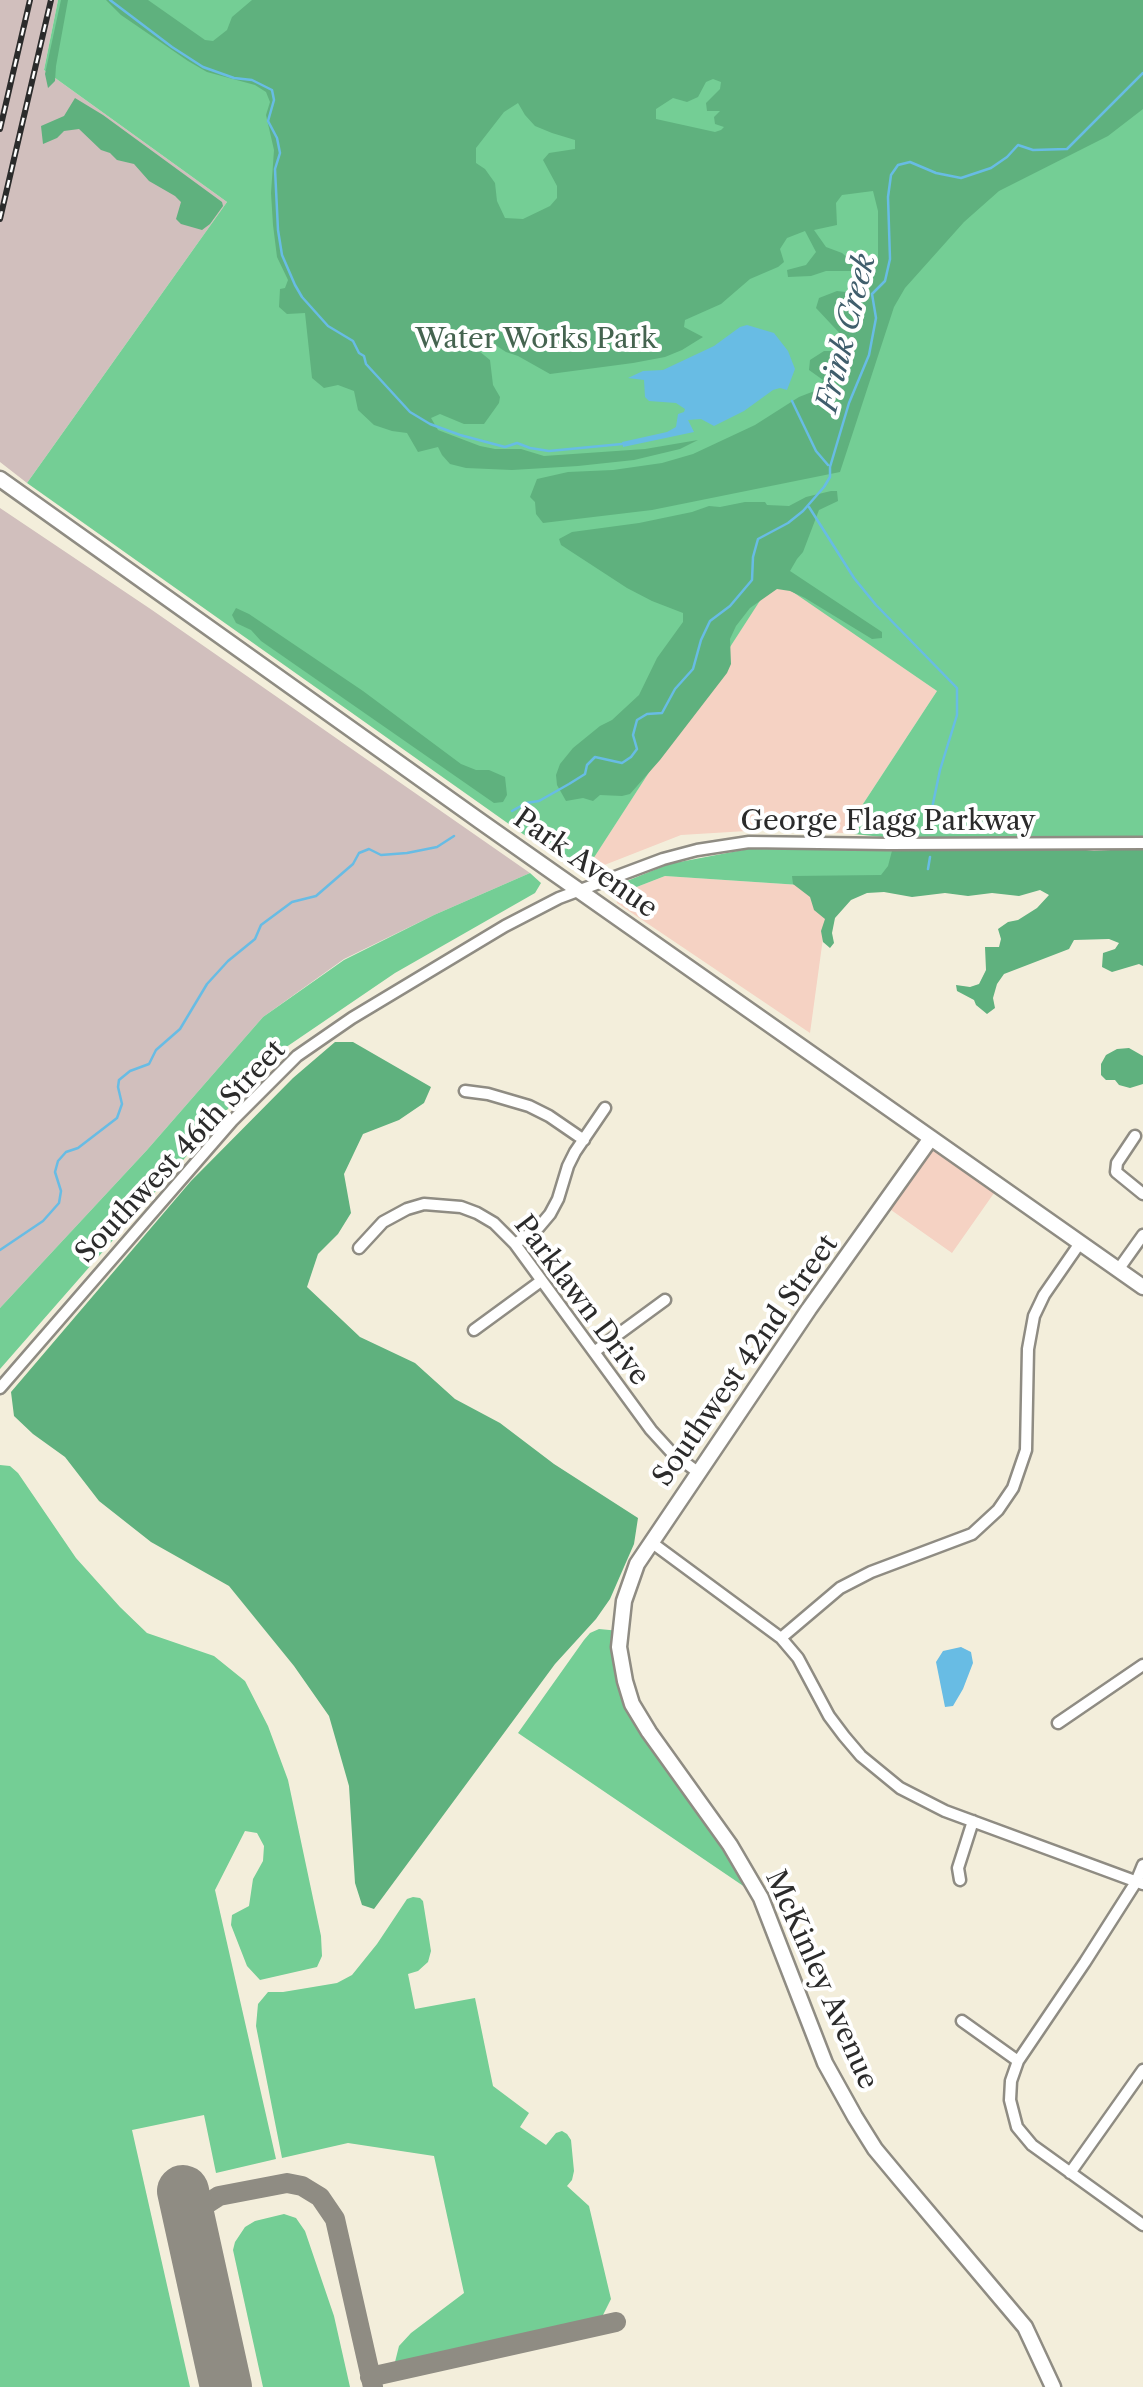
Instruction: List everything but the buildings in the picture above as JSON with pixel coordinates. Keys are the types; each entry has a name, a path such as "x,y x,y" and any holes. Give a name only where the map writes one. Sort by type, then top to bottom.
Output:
{"main road":[{"name":"Park Avenue","path":"0,479 1143,1288"},
{"name":"Southwest 42nd Street","path":"620,1621 629,1582 651,1542 809,1309 932,1138"},
{"name":"McKinley Avenue","path":"620,1621 624,1681 632,1704 730,1845 761,1898 825,2063 855,2117 900,2180 1025,2327 1054,2387"}],"street":[{"name":"George Flagg Parkway","path":"579,890 663,859 749,842 1143,843"},
{"name":"Southwest 46th Street","path":"0,1388 232,1121 297,1056 352,1018 506,926 579,890"},
{"path":"465,1090 529,1106 584,1140"},
{"path":"515,1244 550,1214 568,1166 606,1108"},
{"path":"1135,1136 1116,1164 1116,1172 1143,1194"},
{"name":"Parklawn Drive","path":"359,1248 376,1228 398,1212 434,1204 452,1205 494,1222 515,1244 661,1442 699,1473"},
{"path":"1118,1270 1143,1235"},
{"path":"781,1638 840,1588 871,1572 972,1534 998,1510 1013,1488 1026,1450 1028,1349 1034,1316 1080,1243"},
{"path":"474,1330 541,1282"},
{"path":"594,1352 665,1300"},
{"path":"651,1542 781,1638 806,1670 829,1716 880,1773 911,1794 972,1822 1139,1883"},
{"path":"1058,1723 1143,1665"},
{"path":"960,1880 958,1868 972,1822"},
{"path":"1143,1866 1139,1883 1018,2061 1010,2081 1012,2115 1024,2137 1143,2225"},
{"path":"962,2021 1018,2061"},
{"path":"1070,2173 1143,2070"}],"shaded area":[{"path":"0,0 58,0 44,70 227,202 27,483 0,462"},
{"path":"0,508 530,873 344,959 263,1017 147,1150 0,1308"},
{"path":"774,578 937,691 844,833 763,830 681,835 584,873"},
{"path":"665,876 830,887 810,1033 617,903 616,895"},
{"path":"931,1138 999,1186 952,1253 884,1205"}],"green space":[{"name":"Water Works Park","path":"58,0 1143,0 1143,838 901,839 844,833 937,691 774,579 584,873 523,834 27,483 227,202 44,70"},
{"path":"61,0 68,0 55,81 48,88 45,74"},
{"path":"106,0 148,0 205,40 213,41 252,0 1143,0 1143,109 1108,136 999,191 964,222 905,288 894,307 840,472 652,510 543,523 530,497 537,479 568,472 662,463 693,454 817,390 823,380 809,370 810,360 824,351 845,351 846,340 816,308 819,298 837,291 863,294 878,261 878,211 873,191 842,195 836,203 837,225 814,230 826,247 842,253 863,271 788,277 787,270 806,265 816,252 805,231 787,238 780,249 784,262 778,267 750,279 721,304 685,320 684,327 703,337 665,357 633,363 550,374 477,333 472,337 474,347 490,360 499,403 484,424 464,424 440,414 431,418 438,430 480,446 521,449 544,456 645,449 698,440 680,449 634,460 512,470 466,468 450,464 438,447 418,452 407,433 374,425 358,410 354,391 338,385 324,388 312,378 305,313 287,314 279,307 280,289 285,288 288,280 277,257 273,225 274,150 266,115 270,102 266,92 255,85 207,72 121,15","holes":["706,82 721,82 720,89 706,103 707,111 720,111 714,117 715,124 724,127 721,130 656,119 656,109 673,98 687,102 698,97","518,103 535,126 575,140 575,149 549,153 543,160 557,186 557,198 550,206 523,219 505,218 497,201 495,183 476,163 476,148 504,112"]},
{"path":"75,98 222,202 210,224 202,230 181,224 176,219 181,202 175,196 149,181 134,164 101,150 79,129 64,131 43,144 41,126 64,116"},
{"path":"837,491 838,501 819,510 803,552 790,571 882,632 882,638 872,639 805,598 777,589 750,608 736,626 730,639 731,664 727,673 630,794 566,801 557,785 560,764 573,748 639,695 657,658 683,622 683,613 627,588 561,545 559,539 572,532 639,523 709,506 765,502 789,506"},
{"path":"236,608 363,691 461,764 505,777 507,795 503,802 494,803 236,623 232,615"},
{"path":"893,847 1094,851 1143,848 1143,966 1112,972 1102,967 1103,953 1119,943 1109,939 1074,940 1069,949 1004,974 993,998 995,1008 987,1014 974,1000 957,991 956,985 979,984 986,970 985,947 999,947 998,929 1037,908 1049,895 1040,890 1019,896 945,893 912,897 867,893 851,900 835,918 834,943 830,948 823,942 821,931 825,919 814,910 810,897 793,884 792,876 881,875"},
{"path":"748,849 1143,853 830,887 665,876 616,895 617,885 669,864"},
{"path":"530,873 541,883 535,893 395,973 276,1054 0,1369 0,1308 147,1150 263,1017 344,960"},
{"path":"335,1042 353,1042 431,1087 424,1103 399,1120 363,1134 344,1174 351,1213 338,1234 318,1254 307,1287 360,1337 415,1363 455,1399 500,1423 554,1464 638,1518 634,1544 610,1599 555,1664 374,1909 362,1905 355,1883 349,1786 329,1716 294,1666 229,1586 151,1542 99,1501 65,1457 14,1416 11,1392 191,1181 293,1078"},
{"path":"1129,1048 1143,1056 1143,1084 1130,1088 1101,1075 1106,1055"},
{"path":"0,1465 10,1466 18,1473 76,1558 147,1633 214,1656 245,1681 268,1726 288,1780 321,1936 322,1956 317,1967 260,1980 247,1966 231,1925 232,1915 249,1906 264,1846 257,1833 245,1831 215,1890 276,2159 216,2173 204,2115 132,2130 190,2387 0,2387"},
{"path":"599,1629 620,1631 625,1681 761,1898 518,1733 584,1640"},
{"path":"407,1899 423,1901 431,1951 428,1962 408,1974 415,2009 475,1998 493,2086 529,2113 520,2127 546,2145 556,2133 567,2134 574,2171 567,2186 589,2206 611,2299 603,2315 595,2318 395,2362 399,2346 411,2333 464,2293 434,2156 348,2143 282,2158 256,2026 258,2004 268,1992 337,1983 352,1975"},
{"path":"284,2214 296,2218 305,2231 334,2316 350,2387 263,2387 233,2250 245,2227"}],"water":[{"path":"747,325 774,333 788,351 795,369 787,390 773,390 714,426 701,419 688,420 694,432 623,447 622,442 676,427 678,414 685,409 676,403 649,401 644,380 628,378 643,371 663,370"},
{"path":"961,1647 971,1652 973,1663 953,1706 945,1707 936,1662 943,1651"}],"waterway":[{"path":"110,0 203,67 252,80 272,90 274,100 268,121 280,153 275,169 282,255 302,297 328,326 353,341 366,364 410,412 430,424 505,447 517,443 549,451 622,444"},
{"name":"Frink Creek","path":"512,811 539,801 585,774 595,757 622,763 631,757 637,749 633,735 637,720 647,714 662,713 675,689 693,669 710,621 730,606 752,580 758,539 803,511 830,477 849,403 869,355 876,318 872,294 885,281 890,259 888,197 891,175 898,165 910,162 961,178 991,168 1018,145 1033,150 1067,149 1143,73"},
{"path":"792,401 816,451 828,465"},
{"path":"809,507 876,605 957,688 957,715 927,832"},
{"name":"Frink Creek","path":"0,1250 43,1221 59,1203 61,1191 55,1172 58,1161 117,1118 122,1104 119,1080 149,1064 156,1050 180,1029 207,984 255,939 261,925 292,902 316,896 353,864 359,853 369,849 381,855 407,853 437,847 454,836"},
{"path":"928,869 930,857"}],"taxiway":[{"path":"195,2247 197,2217 205,2205 219,2196 287,2183 302,2186 320,2197 335,2219 373,2387"},
{"path":"370,2377 616,2322"}],"runway":[{"path":"183,2191 226,2387"}],"railway":[{"path":"0,129 30,0"},
{"path":"0,219 51,0"}]}
